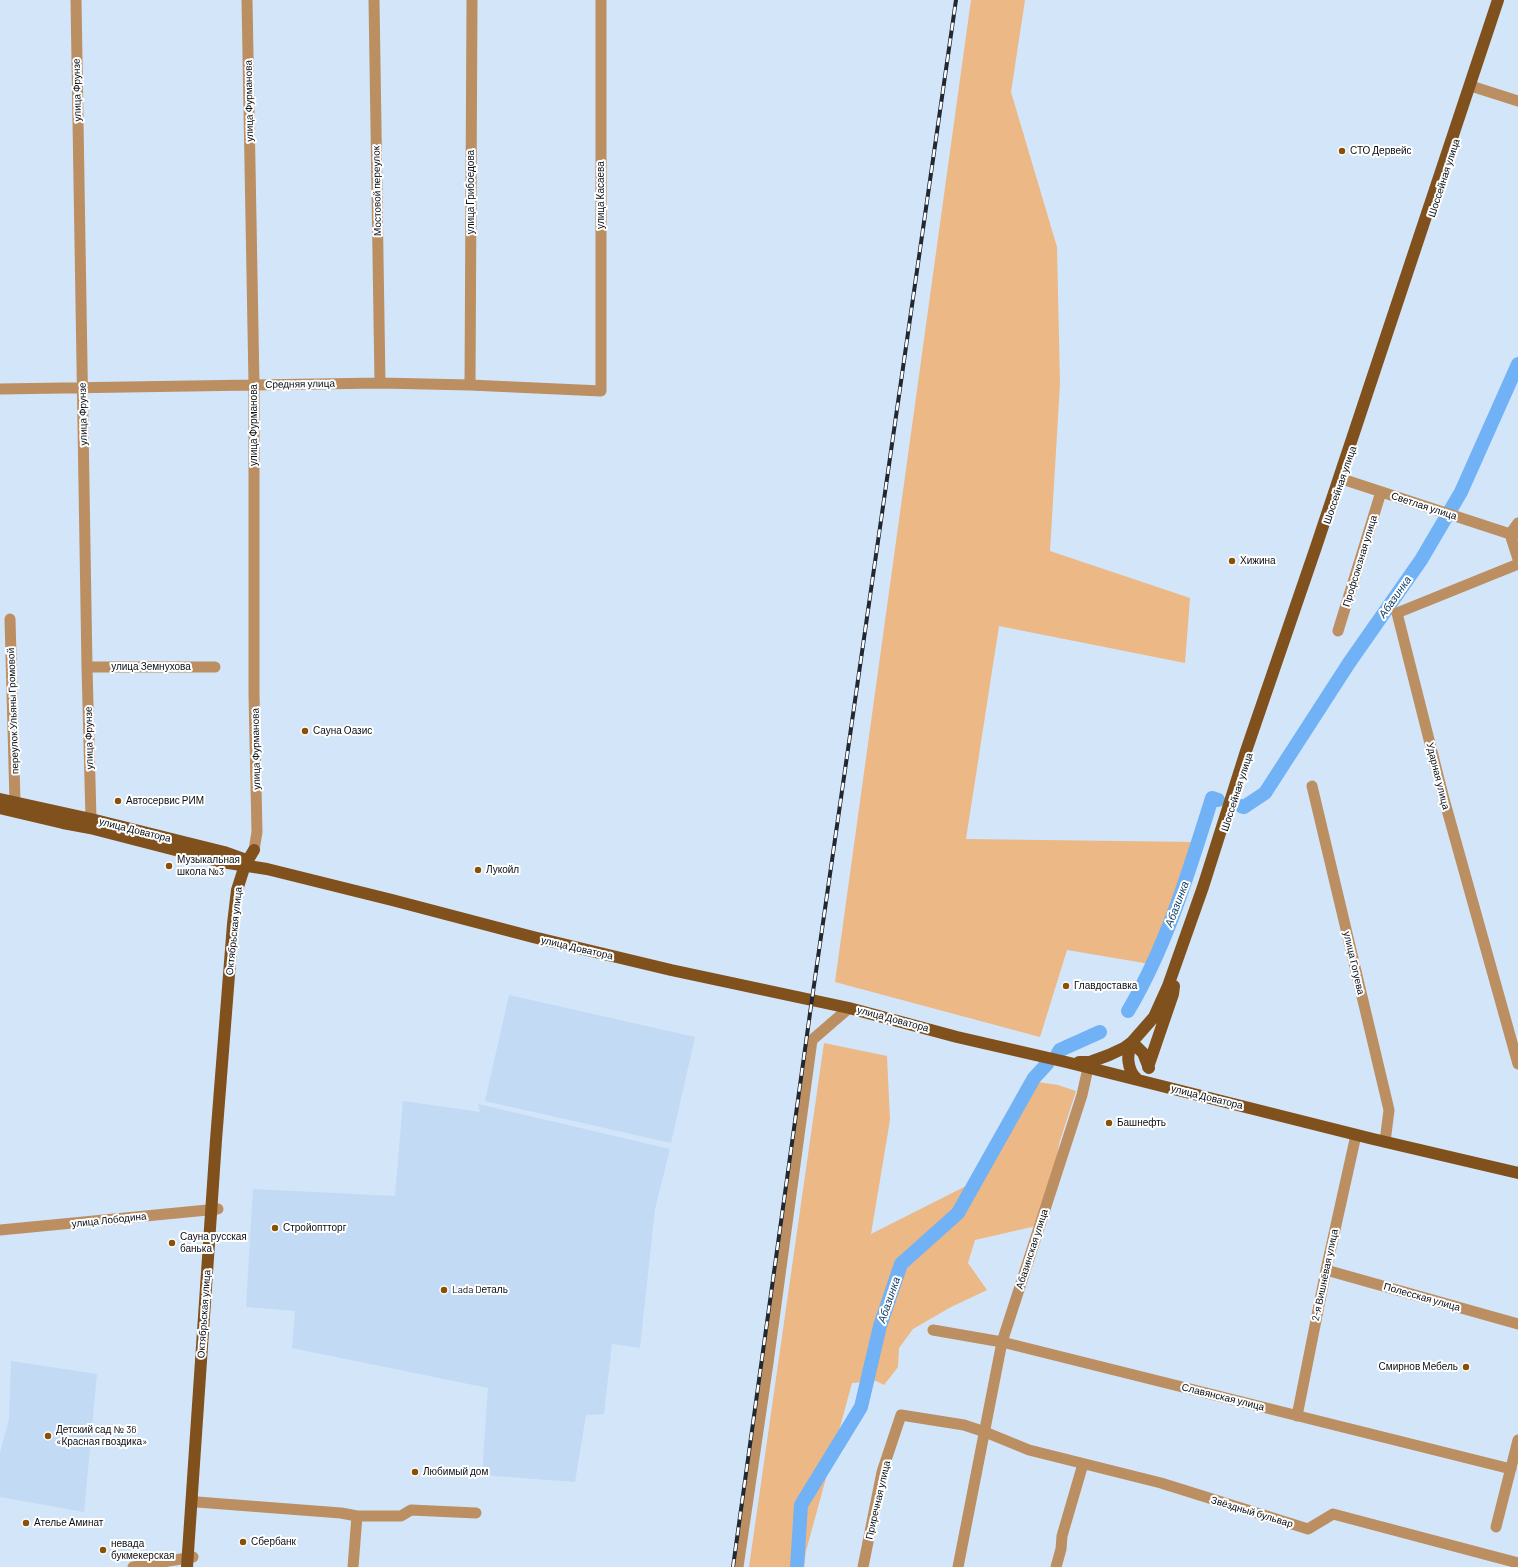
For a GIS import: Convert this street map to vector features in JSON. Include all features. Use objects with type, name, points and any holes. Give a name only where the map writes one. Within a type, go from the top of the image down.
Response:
[{"type":"main road","name":"Шоссейная улица","points":[[1132,1042],[1154,1016],[1175,969],[1203,887],[1246,751],[1340,479],[1498,0]]},
{"type":"main road","name":"Шоссейная улица","points":[[1340,479],[1381,368],[1502,0]]},
{"type":"main road","name":"улица Доватора","points":[[0,799],[91,823],[224,852],[248,864],[556,942],[671,970],[849,1008],[957,1037],[1138,1079],[1164,1087],[1356,1135],[1518,1173]]},
{"type":"main road","name":"улица Доватора","points":[[0,808],[63,823],[91,823]]},
{"type":"main road","name":"Октябрьская улица","points":[[190,1562],[215,1209],[241,908],[248,864],[254,850]]},
{"type":"main road","name":"Шоссейная улица","points":[[1148,1067],[1173,994],[1175,969]]},
{"type":"main road","points":[[1066,1062],[1096,1055],[1132,1042]]},
{"type":"main road","points":[[1132,1042],[1143,1053],[1152,1077],[1164,1087]]},
{"type":"main road","points":[[1132,1042],[1129,1050],[1130,1070],[1138,1079]]},
{"type":"main road","name":"Октябрьская улица","points":[[190,1562],[197,1502],[215,1209]]},
{"type":"street","name":"улица Фрунзе","points":[[76,0],[91,823]]},
{"type":"street","name":"улица Фурманова","points":[[247,0],[254,384],[257,832],[254,850]]},
{"type":"street","name":"Мостовой переулок","points":[[374,0],[380,383]]},
{"type":"street","name":"улица Грибоедова","points":[[470,385],[472,0]]},
{"type":"street","name":"улица Касаева","points":[[600,390],[601,0]]},
{"type":"street","points":[[1474,87],[1518,101]]},
{"type":"street","name":"Средняя улица","points":[[0,389],[83,389],[254,384],[380,383],[600,390]]},
{"type":"street","name":"Светлая улица","points":[[1340,479],[1514,534]]},
{"type":"street","name":"Профсоюзная улица","points":[[1338,631],[1382,492]]},
{"type":"street","points":[[1518,523],[1514,534],[1518,559]]},
{"type":"street","name":"Ударная улица","points":[[1518,564],[1397,614],[1444,799],[1518,1064]]},
{"type":"street","name":"переулок Ульяны Громовой","points":[[10,619],[15,802]]},
{"type":"street","name":"улица Земнухова","points":[[87,667],[215,667]]},
{"type":"street","name":"улица Гогуева","points":[[1312,786],[1388,1110],[1385,1142]]},
{"type":"street","points":[[738,1567],[812,1040],[849,1008]]},
{"type":"street","name":"Абазинская улица","points":[[958,1567],[1002,1342],[1082,1095],[1088,1068]]},
{"type":"street","name":"2-я Вишнёвая улица","points":[[1297,1416],[1326,1270],[1356,1135]]},
{"type":"street","name":"улица Лободина","points":[[0,1230],[215,1209]]},
{"type":"street","name":"Полесская улица","points":[[1326,1270],[1518,1324]]},
{"type":"street","name":"Славянская улица","points":[[933,1330],[1002,1342],[1511,1469]]},
{"type":"street","name":"Приречная улица","points":[[863,1567],[882,1472],[901,1415],[952,1423],[985,1432]]},
{"type":"street","name":"Звёздный бульвар","points":[[985,1432],[1029,1450],[1161,1483],[1308,1529],[1333,1514],[1518,1564]]},
{"type":"street","points":[[1496,1527],[1518,1440]]},
{"type":"street","points":[[1056,1567],[1061,1549],[1062,1536],[1083,1464]]},
{"type":"street","points":[[197,1502],[341,1513],[356,1516],[401,1516],[412,1510],[476,1513]]},
{"type":"street","points":[[353,1567],[356,1516]]},
{"type":"street","points":[[133,1567],[190,1562]]},
{"type":"shaded area","points":[[971,0],[1025,0],[1011,92],[1057,247],[1060,384],[1050,551],[1190,598],[1185,663],[999,626],[966,839],[1195,842],[1150,964],[1067,950],[1040,1037],[835,982]]},
{"type":"shaded area","points":[[509,995],[695,1037],[671,1143],[485,1101]]},
{"type":"shaded area","points":[[824,1043],[887,1056],[890,1120],[871,1234],[966,1186],[1005,1124],[1025,1080],[1058,1085],[1076,1091],[1059,1144],[1052,1189],[1036,1226],[975,1240],[968,1263],[987,1290],[951,1307],[913,1329],[899,1348],[898,1367],[884,1385],[876,1381],[852,1383],[806,1551],[804,1567],[749,1567]]},
{"type":"shaded area","name":"Стройоптторг","points":[[403,1101],[480,1112],[478,1104],[670,1149],[655,1209],[640,1348],[612,1344],[604,1414],[586,1415],[575,1482],[482,1475],[488,1388],[292,1348],[295,1311],[246,1307],[253,1189],[395,1196]]},
{"type":"shaded area","name":"Детский сад № 36 «Красная гвоздика»","points":[[11,1361],[97,1374],[84,1512],[0,1497],[0,1453],[9,1419]]},
{"type":"waterway","name":"Абазинка","points":[[1241,806],[1244,807],[1265,793],[1349,663],[1421,560],[1461,492],[1518,364]]},
{"type":"waterway","name":"Абазинка","points":[[1128,1011],[1142,986],[1166,934],[1186,880],[1212,798],[1218,800]]},
{"type":"waterway","name":"Абазинка","points":[[1058,1053],[1060,1050],[1100,1032]]},
{"type":"waterway","name":"Абазинка","points":[[797,1567],[801,1505],[861,1407],[880,1326],[901,1264],[958,1213],[1034,1078],[1047,1064]]},
{"type":"railway","points":[[733,1567],[812,999],[956,0]]},
{"type":"place","name":"СТО Дервейс","points":[[1342,151]]},
{"type":"place","name":"Хижина","points":[[1232,561]]},
{"type":"place","name":"Сауна Оазис","points":[[305,731]]},
{"type":"place","name":"Автосервис РИМ","points":[[118,801]]},
{"type":"place","name":"Музыкальная школа №3","points":[[169,866]]},
{"type":"place","name":"Лукойл","points":[[478,870]]},
{"type":"place","name":"Главдоставка","points":[[1066,986]]},
{"type":"place","name":"Башнефть","points":[[1109,1123]]},
{"type":"place","name":"Стройоптторг","points":[[275,1228]]},
{"type":"place","name":"Сауна русская банька","points":[[172,1243]]},
{"type":"place","name":"Lada Dеталь","points":[[444,1290]]},
{"type":"place","name":"Смирнов Мебель","points":[[1466,1367]]},
{"type":"place","name":"Детский сад № 36 «Красная гвоздика»","points":[[48,1436]]},
{"type":"place","name":"Любимый дом","points":[[415,1472]]},
{"type":"place","name":"Ателье Аминат","points":[[26,1523]]},
{"type":"place","name":"Сбербанк","points":[[243,1542]]},
{"type":"place","name":"невада букмекерская","points":[[103,1550]]}]
